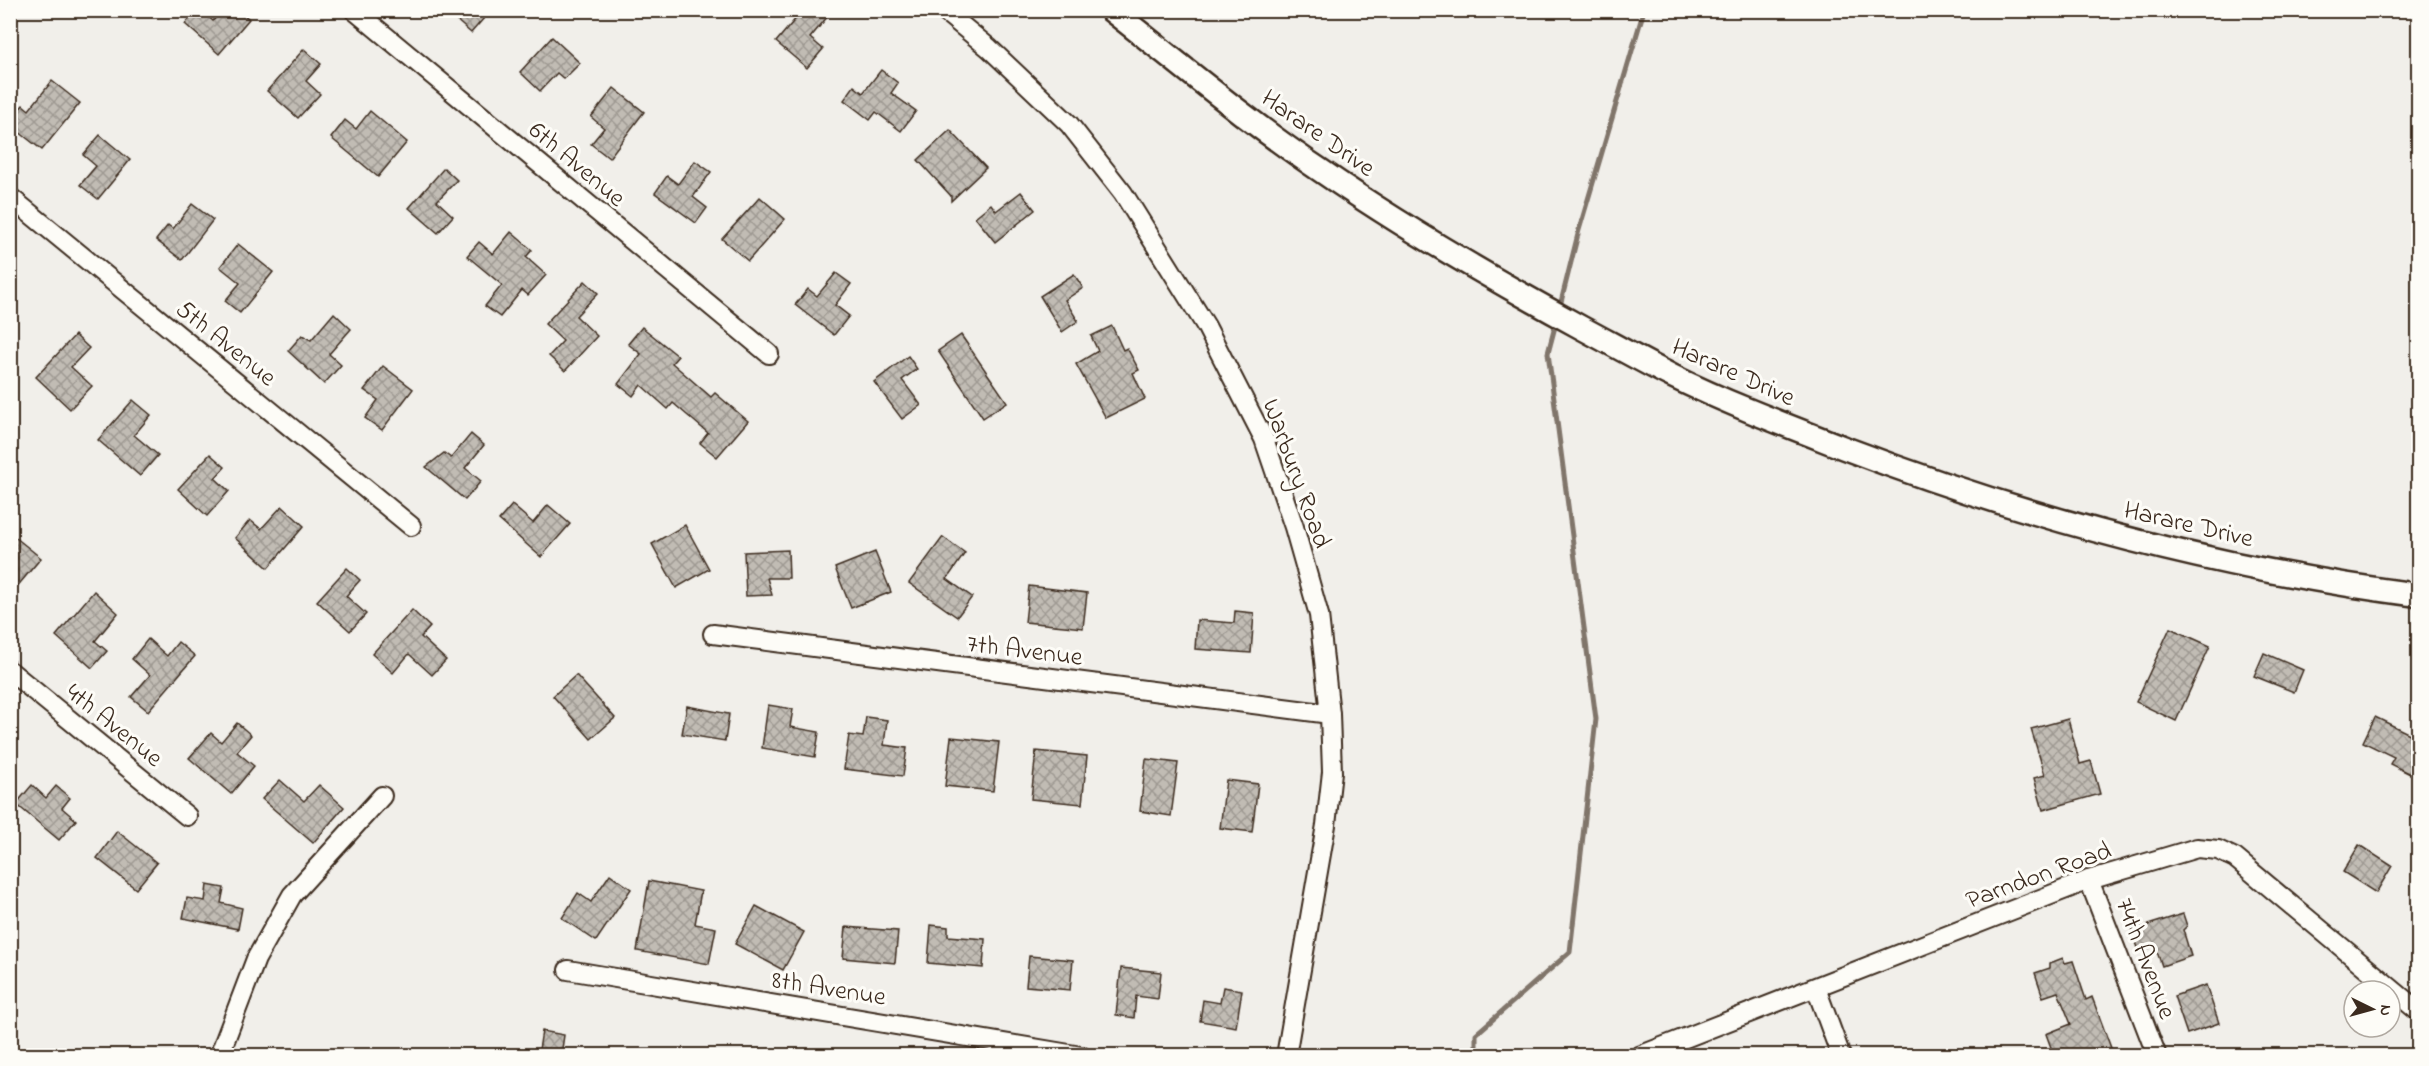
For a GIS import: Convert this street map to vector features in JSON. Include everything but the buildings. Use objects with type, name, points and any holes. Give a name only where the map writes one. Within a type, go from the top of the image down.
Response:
[{"type":"main road","name":"Harare Drive","points":[[1111,10],[1317,168],[1393,219],[1533,303],[1672,376],[1724,400],[1935,482],[2095,530],[2178,551],[2339,585],[2418,595]]},
{"type":"street","name":"6th Avenue","points":[[354,10],[769,354]]},
{"type":"street","name":"Warbury Road","points":[[943,10],[989,48],[1069,124],[1123,193],[1206,326],[1264,439],[1294,527],[1319,615],[1330,714],[1332,772],[1326,825],[1286,1056]]},
{"type":"street","name":"5th Avenue","points":[[10,197],[411,526]]},
{"type":"street","name":"7th Avenue","points":[[713,634],[1330,714]]},
{"type":"street","name":"4th Avenue","points":[[10,671],[187,816]]},
{"type":"street","points":[[219,1056],[256,959],[292,895],[382,796]]},
{"type":"street","name":"Parndon Road","points":[[1639,1056],[2089,879],[2197,848],[2218,850],[2235,858],[2418,1011]]},
{"type":"street","name":"74th Avenue","points":[[2089,879],[2157,1056]]},
{"type":"street","name":"8th Avenue","points":[[568,970],[1081,1056]]},
{"type":"street","points":[[1816,988],[1841,1056]]},
{"type":"waterway","points":[[1559,310],[1579,230],[1644,10]]},
{"type":"waterway","points":[[1476,1056],[1476,1034],[1570,952],[1596,719],[1548,353],[1557,319]]}]
